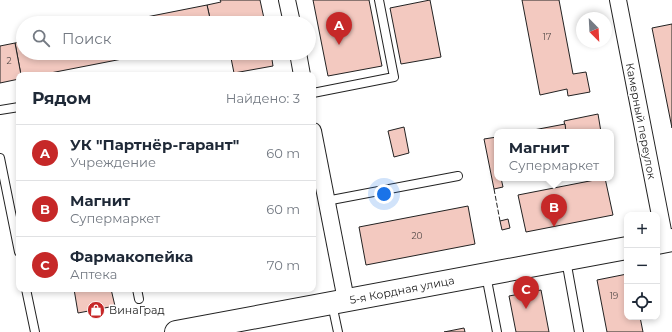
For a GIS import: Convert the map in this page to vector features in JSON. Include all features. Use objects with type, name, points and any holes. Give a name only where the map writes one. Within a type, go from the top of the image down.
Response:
[{"type":"main road","name":"5-я Кордная улица","points":[[176,332],[212,329],[339,302],[624,249]]},
{"type":"street","points":[[287,0],[290,16]]},
{"type":"street","name":"Камерный переулок","points":[[618,0],[665,241]]},
{"type":"street","points":[[299,60],[301,72]]},
{"type":"street","points":[[316,147],[326,201],[339,302]]},
{"type":"lane","points":[[316,92],[394,77],[379,0]]},
{"type":"lane","points":[[0,110],[16,107]]},
{"type":"lane","points":[[0,158],[16,237]]},
{"type":"lane","points":[[326,201],[458,176]]},
{"type":"lane","points":[[566,260],[579,332]]},
{"type":"lane","points":[[486,274],[497,332]]},
{"type":"lane","points":[[27,292],[35,332]]},
{"type":"lane","points":[[138,292],[139,299]]},
{"type":"lane","points":[[338,332],[339,302]]},
{"type":"building","points":[[220,0],[260,0],[263,16],[209,16],[207,5],[221,2]]},
{"type":"building","points":[[313,0],[369,0],[382,66],[328,76]]},
{"type":"building","points":[[430,0],[441,57],[401,64],[390,8]]},
{"type":"building","points":[[522,0],[559,0],[573,74],[586,72],[590,92],[568,96],[567,89],[540,95]]},
{"type":"building","points":[[207,5],[209,16],[151,16]]},
{"type":"building","points":[[672,24],[672,128],[652,28]]},
{"type":"building","points":[[15,43],[16,60],[18,60],[20,72],[16,72],[16,80],[0,83],[0,46]]},
{"type":"building","points":[[18,60],[117,60],[55,72],[20,72]]},
{"type":"building","points":[[231,60],[272,60],[273,66],[234,72]]},
{"type":"building","points":[[598,114],[600,129],[565,129],[564,121]]},
{"type":"building","points":[[565,124],[566,129],[539,129]]},
{"type":"building","points":[[404,127],[409,153],[394,157],[388,131]]},
{"type":"building","points":[[494,137],[494,181],[502,181],[503,187],[494,189],[484,139]]},
{"type":"building","points":[[590,181],[606,181],[613,215],[526,232],[518,195]]},
{"type":"building","points":[[468,206],[475,244],[366,265],[359,227]]},
{"type":"building","points":[[508,219],[510,228],[502,230],[500,221]]},
{"type":"building","points":[[624,275],[624,320],[641,320],[643,332],[607,332],[597,280]]},
{"type":"building","points":[[541,290],[549,332],[516,332],[509,296]]},
{"type":"building","points":[[74,292],[112,292],[115,306],[78,313]]},
{"type":"building","points":[[464,328],[465,332],[444,332]]},
{"type":"fence","points":[[494,189],[500,221]]},
{"type":"place","name":"УК \"Партнёр-гарант\"","points":[[339,45]]},
{"type":"place","name":"Магнит","points":[[554,227]]},
{"type":"place","name":"Фармакопейка","points":[[526,309]]},
{"type":"place","name":"ВинаГрад","points":[[96,310]]}]
